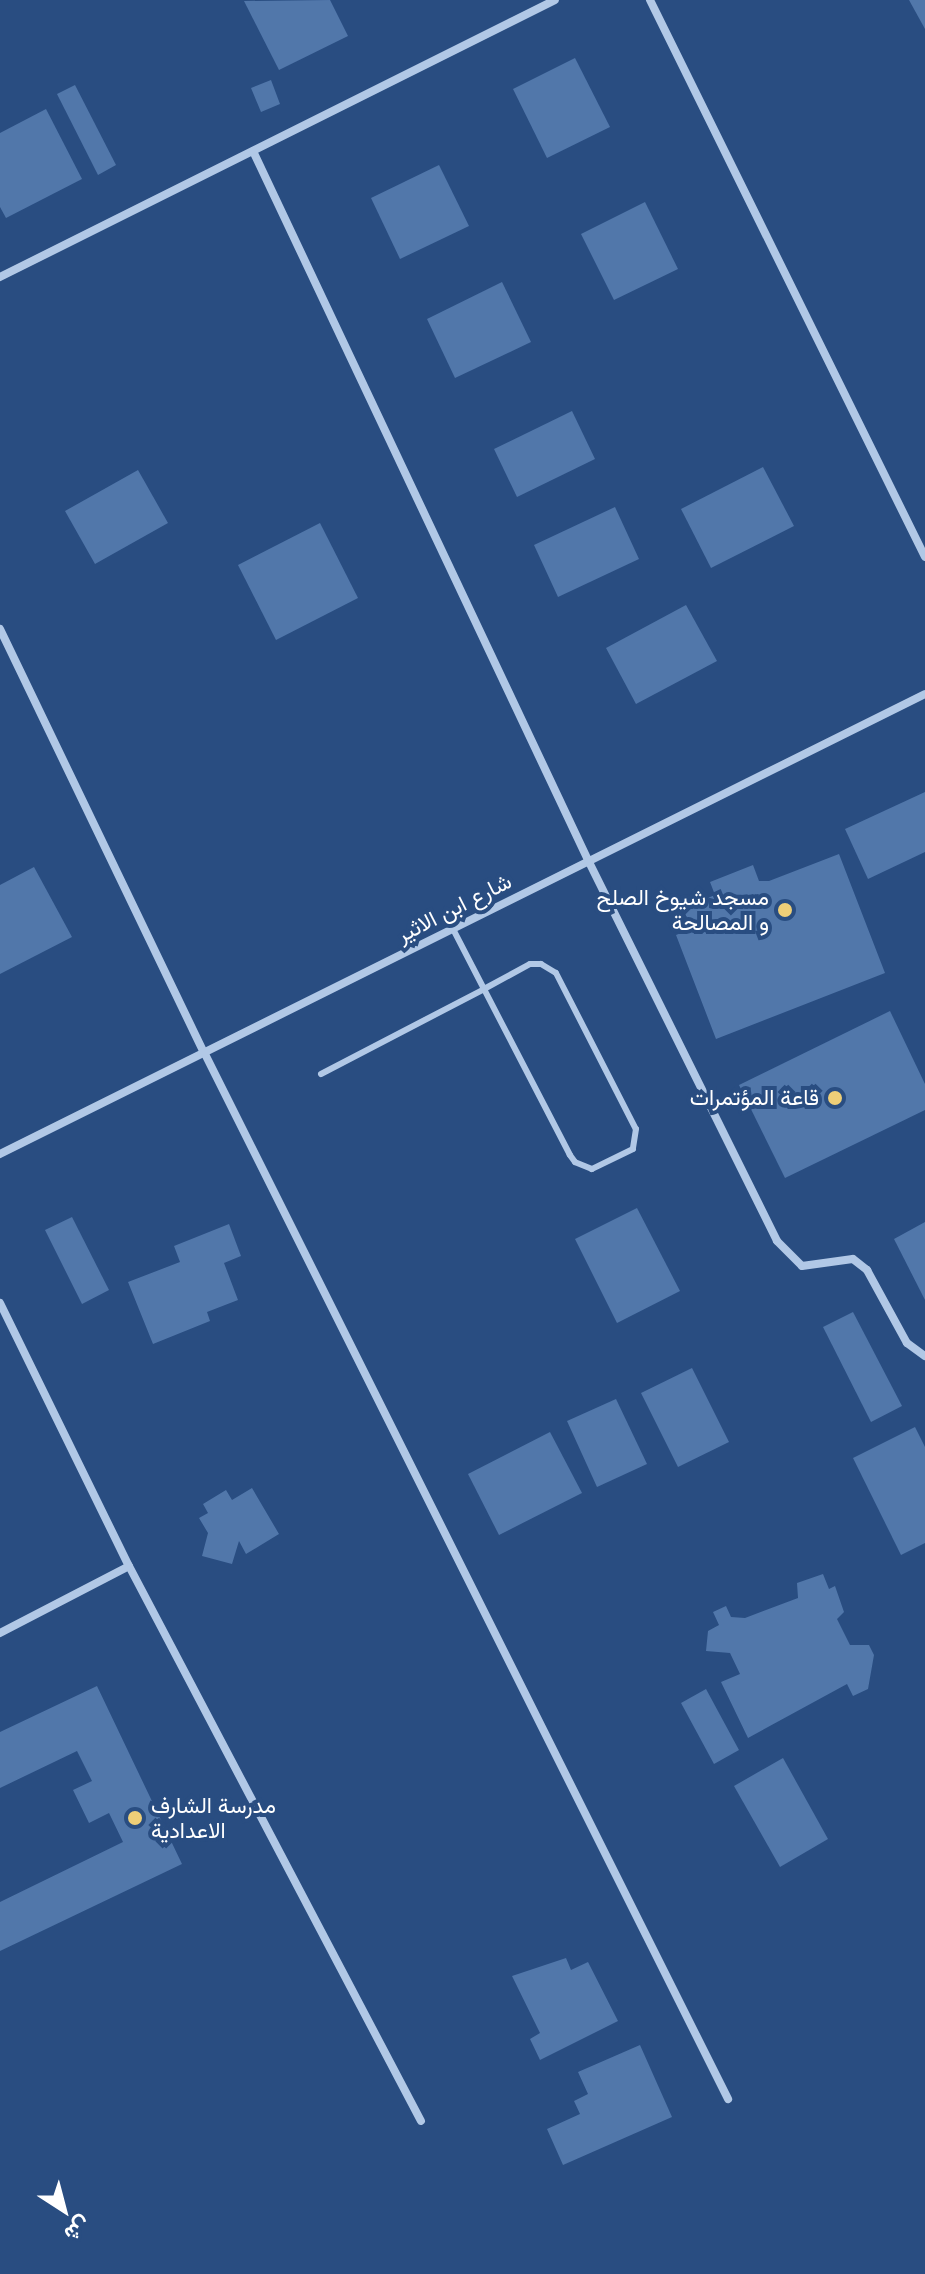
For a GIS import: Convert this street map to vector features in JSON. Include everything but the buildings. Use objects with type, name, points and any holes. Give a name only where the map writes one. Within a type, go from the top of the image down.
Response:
[{"type":"street","points":[[0,277],[555,0]]},
{"type":"street","points":[[650,0],[925,557]]},
{"type":"street","points":[[253,151],[588,860],[786,1257],[802,1266],[853,1259],[867,1270],[907,1343],[925,1356]]},
{"type":"street","points":[[0,629],[204,1052],[728,2099]]},
{"type":"street","name":"شارع ابن الاثير","points":[[0,1154],[925,694]]},
{"type":"street","points":[[0,1303],[129,1566],[421,2121]]},
{"type":"street","points":[[0,1633],[129,1566]]},
{"type":"lane","points":[[321,1074],[484,989],[530,964],[556,973],[636,1129],[633,1149],[592,1169],[575,1162],[484,989],[453,929]]},
{"type":"place","name":"مسجد شيوخ الصلح و المصالحة","points":[[785,910]]},
{"type":"place","name":"قاعة المؤتمرات","points":[[835,1098]]},
{"type":"place","name":"مدرسة الشارف الاعدادية","points":[[135,1818]]}]
